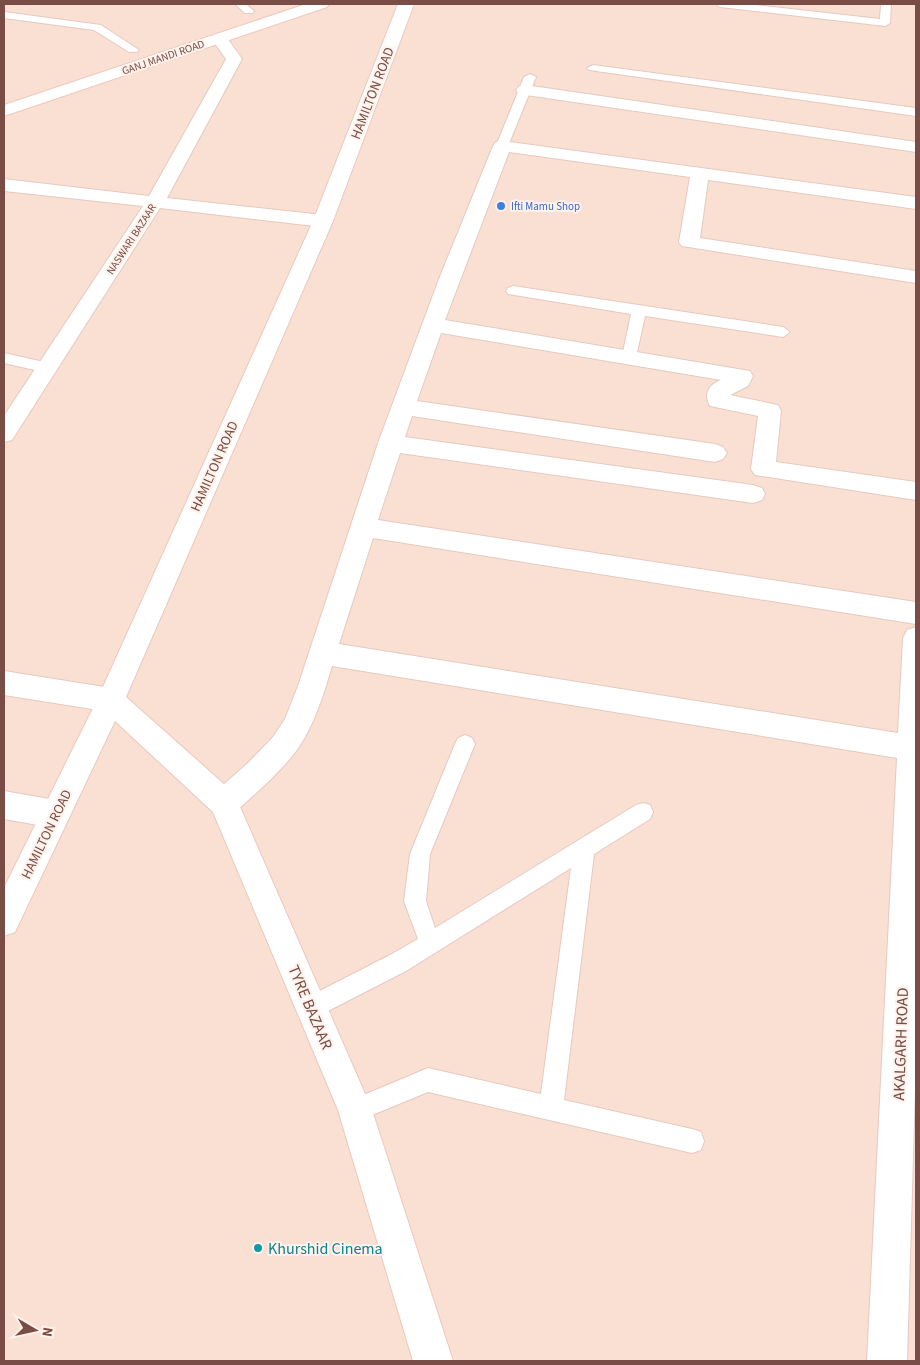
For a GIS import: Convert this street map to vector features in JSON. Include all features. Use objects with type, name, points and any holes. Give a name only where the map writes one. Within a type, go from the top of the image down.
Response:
[{"type":"street","name":"GANJ MANDI ROAD","points":[[4,111],[322,4]]},
{"type":"street","name":"HAMILTON ROAD","points":[[4,921],[111,700],[323,221],[406,4]]},
{"type":"street","name":"NASWARI BAZAAR","points":[[4,434],[155,202],[234,59],[219,38]]},
{"type":"street","name":"GANJ MANDI ROAD","points":[[115,56],[151,44]]},
{"type":"street","points":[[527,83],[916,147]]},
{"type":"street","points":[[224,803],[265,765],[290,736],[312,686],[403,406],[434,325],[466,231],[502,146],[916,203]]},
{"type":"street","points":[[700,174],[690,242],[916,277]]},
{"type":"street","points":[[4,185],[323,221]]},
{"type":"street","points":[[434,325],[742,376],[740,381],[720,389],[718,400],[770,411],[763,469],[916,491]]},
{"type":"street","points":[[403,406],[715,453]]},
{"type":"street","points":[[390,443],[754,494]]},
{"type":"street","points":[[363,527],[916,613]]},
{"type":"street","name":"AKALGARH ROAD","points":[[887,1361],[916,638]]},
{"type":"street","points":[[323,653],[912,748]]},
{"type":"street","points":[[4,683],[111,700]]},
{"type":"street","name":"TYRE BAZAAR","points":[[111,700],[224,803],[355,1110],[433,1361]]},
{"type":"street","points":[[4,805],[55,814]]},
{"type":"lane","points":[[720,4],[885,23],[886,4]]},
{"type":"lane","points":[[4,15],[97,27],[133,50]]},
{"type":"lane","points":[[593,68],[916,112]]},
{"type":"lane","points":[[502,146],[527,83]]},
{"type":"lane","points":[[513,291],[783,332]]},
{"type":"lane","points":[[628,357],[639,310]]},
{"type":"lane","points":[[4,358],[48,368]]},
{"type":"lane","points":[[430,943],[414,901],[420,854],[466,744]]},
{"type":"lane","points":[[312,1008],[398,963],[642,812]]},
{"type":"lane","points":[[551,1109],[584,848]]},
{"type":"lane","points":[[355,1110],[428,1080],[692,1141]]},
{"type":"shaded area","points":[[4,4],[916,4],[916,1361],[4,1361]]},
{"type":"place","name":"Ifti Mamu Shop","points":[[501,206]]},
{"type":"place","name":"Khurshid Cinema","points":[[258,1248]]}]
